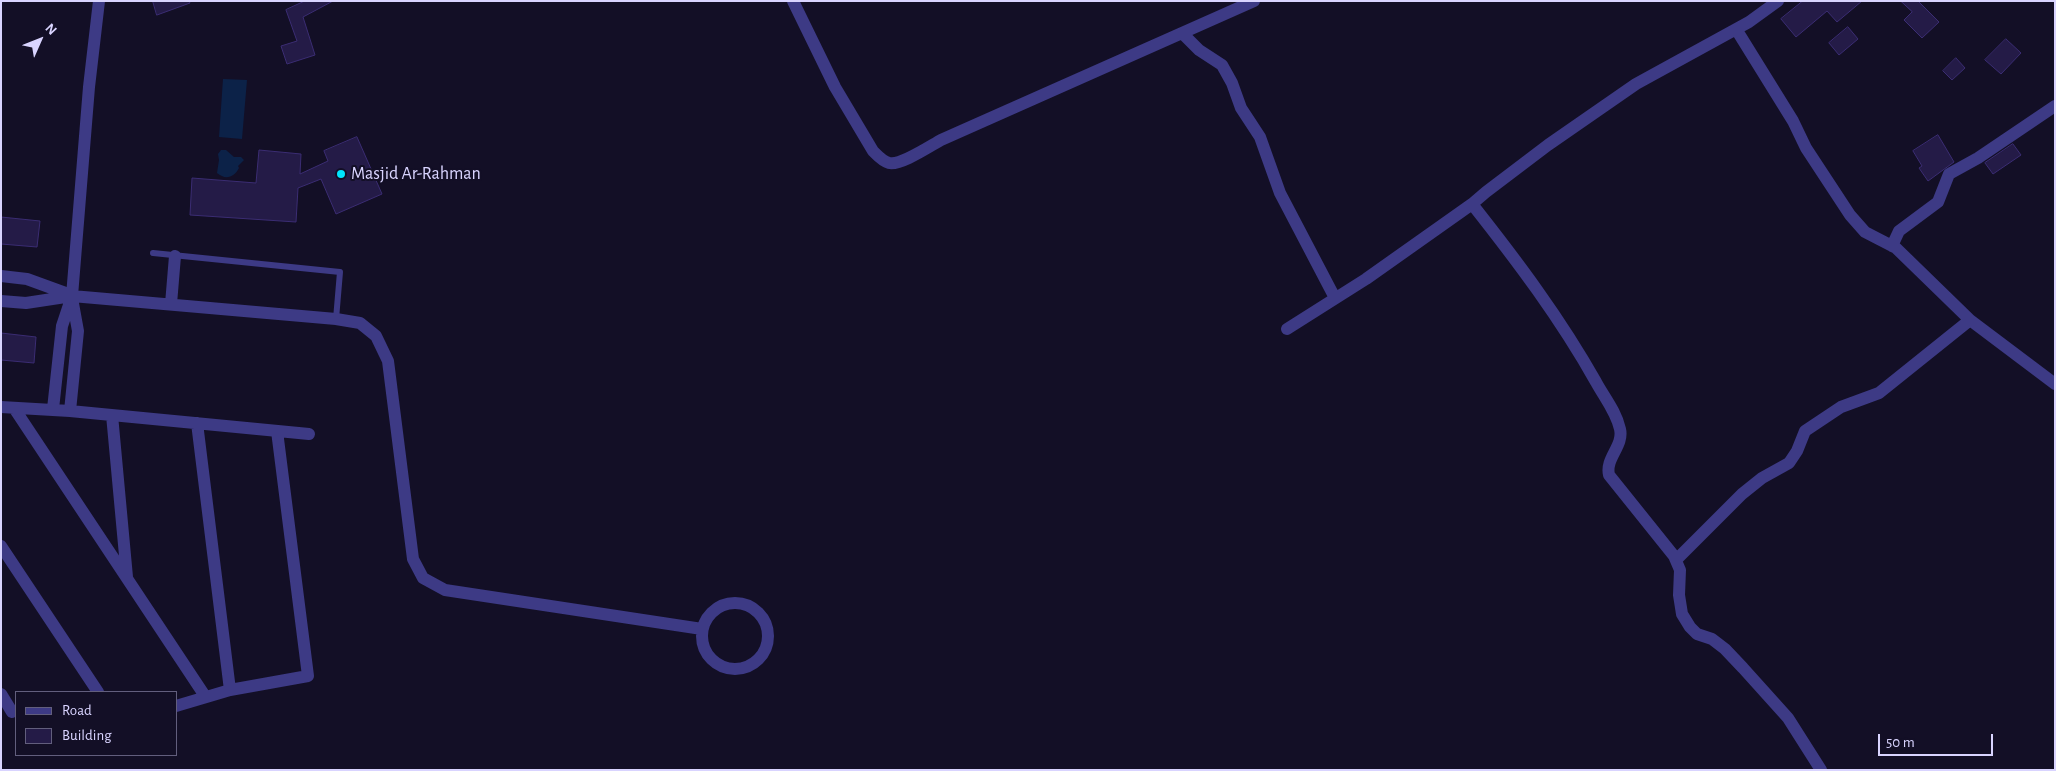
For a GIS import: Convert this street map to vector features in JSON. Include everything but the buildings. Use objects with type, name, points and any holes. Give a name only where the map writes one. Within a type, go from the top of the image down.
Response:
[{"type":"street","points":[[53,409],[62,326],[72,296],[89,87],[99,1]]},
{"type":"street","points":[[793,1],[835,87],[873,150],[881,160],[891,164],[902,161],[941,140],[1254,1]]},
{"type":"street","points":[[1287,329],[1472,204],[1548,145],[1636,84],[1736,29],[1778,1]]},
{"type":"street","points":[[1736,29],[1793,121],[1806,148],[1850,215],[1865,232],[1892,246],[1970,320],[2055,384]]},
{"type":"street","points":[[1182,33],[1199,50],[1222,65],[1232,83],[1241,108],[1260,137],[1280,193],[1335,298]]},
{"type":"street","points":[[1892,246],[1899,231],[1938,202],[1949,174],[1978,158],[2055,106]]},
{"type":"street","points":[[1472,204],[1540,292],[1613,409],[1621,435],[1610,460],[1609,475],[1638,513],[1663,541],[1676,560],[1680,570],[1682,614],[1690,627],[1697,634],[1712,639],[1743,668],[1788,718],[1822,770]]},
{"type":"street","points":[[171,304],[174,256]]},
{"type":"street","points":[[1,276],[27,279],[72,296]]},
{"type":"street","points":[[70,411],[78,331],[72,296]]},
{"type":"street","points":[[1,301],[26,303],[72,296],[336,319],[360,323],[376,336],[388,361],[413,559],[423,578],[445,590],[702,629]]},
{"type":"street","points":[[1676,560],[1742,494],[1762,478],[1789,462],[1797,451],[1805,430],[1841,407],[1879,393],[1970,320]]},
{"type":"street","points":[[8,407],[53,409],[309,434]]},
{"type":"street","points":[[8,407],[205,696]]},
{"type":"street","points":[[112,415],[127,579]]},
{"type":"street","points":[[197,423],[230,690]]},
{"type":"street","points":[[178,705],[230,690],[308,676],[277,431]]},
{"type":"street","points":[[1,546],[97,691]]},
{"type":"street","points":[[739,603],[755,609],[765,622],[768,638],[762,654],[750,665],[734,669],[717,663],[704,648],[702,629],[709,614],[723,604],[739,603]]},
{"type":"street","points":[[1,694],[10,713]]},
{"type":"lane","points":[[153,253],[340,272],[336,319]]},
{"type":"water","points":[[223,79],[247,80],[242,139],[219,137]]},
{"type":"water","points":[[221,150],[226,150],[234,157],[241,157],[244,160],[232,176],[223,177],[217,173],[218,154]]},
{"type":"place","name":"Masjid Ar-Rahman","points":[[341,174]]}]
